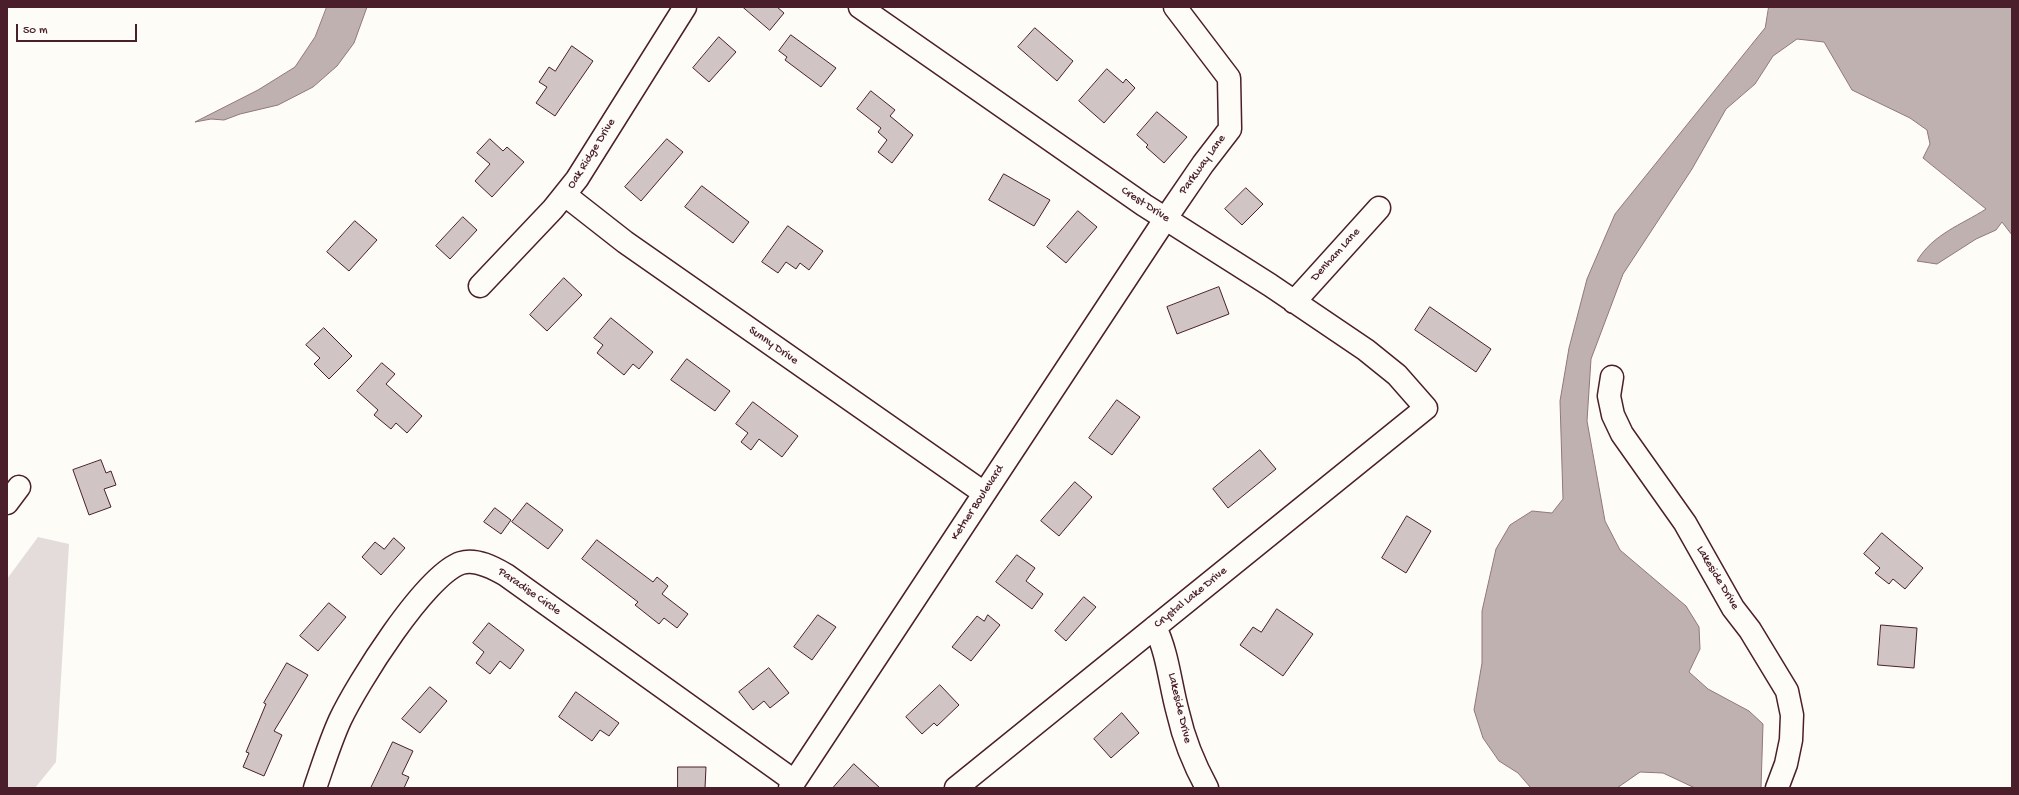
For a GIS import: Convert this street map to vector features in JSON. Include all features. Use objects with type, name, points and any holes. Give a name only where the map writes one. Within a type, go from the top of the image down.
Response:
[{"type":"street","name":"Oak Ridge Drive","points":[[480,286],[565,195],[685,7]]},
{"type":"street","name":"Crest Drive","points":[[860,7],[1066,151],[1366,350],[1397,375],[1426,408]]},
{"type":"street","name":"Parkway Lane","points":[[1166,218],[1203,164],[1230,129],[1229,78],[1175,7]]},
{"type":"street","name":"Sunny Drive","points":[[565,195],[625,242],[984,493]]},
{"type":"street","name":"Denham Lane","points":[[1294,302],[1379,208]]},
{"type":"street","name":"Ketner Boulevard","points":[[792,784],[1166,218]]},
{"type":"street","name":"Lakeside Drive","points":[[1612,377],[1609,396],[1613,415],[1622,434],[1685,524],[1733,608],[1750,630],[1786,691],[1792,715],[1791,740],[1786,764],[1777,788]]},
{"type":"street","name":"Crystal Lake Drive","points":[[956,788],[1426,408]]},
{"type":"street","name":"Paradise Circle","points":[[315,788],[340,721],[367,672],[406,616],[432,583],[446,570],[462,562],[477,562],[492,567],[506,575],[792,784]]},
{"type":"street","name":"Lakeside Drive","points":[[1155,627],[1169,668],[1187,746],[1207,788]]},
{"type":"shaded area","points":[[327,7],[367,7],[354,43],[337,66],[313,87],[278,105],[240,114],[224,120],[211,119],[195,122],[258,90],[295,67],[315,37]]},
{"type":"shaded area","points":[[1769,7],[2012,7],[2012,235],[2002,222],[1996,230],[1976,239],[1937,264],[1917,261],[1939,237],[1986,209],[1923,158],[1930,144],[1927,130],[1910,118],[1852,90],[1824,42],[1797,39],[1773,56],[1755,84],[1726,109],[1692,169],[1623,274],[1591,359],[1587,421],[1605,521],[1620,550],[1686,606],[1699,627],[1700,649],[1689,672],[1708,689],[1749,711],[1763,724],[1761,788],[1695,788],[1663,773],[1640,772],[1617,788],[1531,788],[1518,773],[1499,761],[1483,738],[1474,710],[1482,663],[1482,611],[1496,549],[1510,525],[1532,511],[1552,513],[1563,499],[1560,401],[1569,348],[1587,279],[1615,214],[1765,28]]},
{"type":"shaded area","points":[[38,537],[69,544],[56,762],[35,788],[7,788],[7,579]]},
{"type":"building","points":[[743,7],[777,7],[784,13],[770,30]]},
{"type":"building","points":[[1035,28],[1073,61],[1057,81],[1018,47]]},
{"type":"building","points":[[791,35],[836,68],[821,87],[785,60],[787,57],[779,51]]},
{"type":"building","points":[[719,37],[736,52],[709,82],[693,68]]},
{"type":"building","points":[[572,46],[593,61],[555,116],[536,103],[547,87],[539,82],[549,67],[555,71]]},
{"type":"building","points":[[1107,69],[1123,83],[1126,79],[1135,88],[1104,123],[1079,101]]},
{"type":"building","points":[[871,91],[895,110],[890,116],[913,135],[892,163],[878,152],[887,140],[878,132],[881,128],[857,109]]},
{"type":"building","points":[[1157,112],[1187,137],[1164,163],[1146,147],[1148,145],[1137,135]]},
{"type":"building","points":[[490,139],[503,151],[507,147],[524,162],[492,197],[475,181],[490,164],[477,153]]},
{"type":"building","points":[[667,139],[683,152],[641,201],[625,187]]},
{"type":"building","points":[[1004,174],[1050,200],[1034,226],[989,200]]},
{"type":"building","points":[[702,186],[749,222],[733,243],[685,207]]},
{"type":"building","points":[[1246,188],[1263,204],[1242,225],[1225,209]]},
{"type":"building","points":[[1078,211],[1097,227],[1066,263],[1047,247]]},
{"type":"building","points":[[463,217],[477,230],[450,259],[436,246]]},
{"type":"building","points":[[355,221],[377,240],[349,271],[327,252]]},
{"type":"building","points":[[788,226],[823,251],[809,270],[800,263],[796,269],[786,262],[778,273],[762,262]]},
{"type":"building","points":[[564,278],[582,295],[547,331],[530,315]]},
{"type":"building","points":[[1219,287],[1229,314],[1177,334],[1167,307]]},
{"type":"building","points":[[1430,307],[1491,349],[1476,372],[1415,330]]},
{"type":"building","points":[[611,318],[653,352],[639,369],[633,364],[624,375],[597,353],[603,345],[594,338]]},
{"type":"building","points":[[324,328],[352,356],[329,379],[314,364],[320,358],[306,345]]},
{"type":"building","points":[[687,359],[730,391],[715,411],[671,380]]},
{"type":"building","points":[[382,363],[395,374],[386,384],[422,416],[407,433],[396,423],[391,429],[374,415],[378,410],[357,391]]},
{"type":"building","points":[[1117,400],[1140,417],[1112,455],[1089,438]]},
{"type":"building","points":[[753,402],[798,436],[782,457],[759,439],[751,450],[741,442],[748,433],[736,424]]},
{"type":"building","points":[[1260,450],[1276,469],[1228,508],[1213,489]]},
{"type":"building","points":[[101,460],[106,473],[111,471],[116,485],[104,489],[111,507],[89,515],[73,470]]},
{"type":"building","points":[[1075,482],[1092,497],[1059,536],[1041,521]]},
{"type":"building","points":[[527,503],[563,530],[548,549],[512,522]]},
{"type":"building","points":[[495,508],[511,520],[501,534],[484,522]]},
{"type":"building","points":[[1407,516],[1431,531],[1406,573],[1382,558]]},
{"type":"building","points":[[1882,533],[1923,568],[1905,589],[1893,579],[1889,584],[1875,573],[1880,568],[1864,554]]},
{"type":"building","points":[[394,538],[405,548],[381,575],[362,557],[375,542],[384,549]]},
{"type":"building","points":[[597,540],[653,582],[657,577],[668,586],[662,594],[688,614],[677,628],[664,618],[659,624],[635,605],[638,602],[582,559]]},
{"type":"building","points":[[1017,555],[1035,568],[1026,581],[1043,594],[1032,609],[996,582]]},
{"type":"building","points":[[1084,597],[1096,607],[1066,641],[1055,631]]},
{"type":"building","points":[[329,603],[346,617],[318,651],[300,636]]},
{"type":"building","points":[[1277,609],[1313,634],[1283,676],[1240,645],[1253,627],[1261,632]]},
{"type":"building","points":[[818,615],[836,627],[812,660],[794,647]]},
{"type":"building","points":[[988,615],[1000,625],[971,661],[952,647],[977,616],[984,621]]},
{"type":"building","points":[[489,623],[524,650],[510,669],[500,661],[490,674],[476,663],[484,652],[473,643]]},
{"type":"building","points":[[1881,625],[1917,628],[1914,668],[1878,665]]},
{"type":"building","points":[[287,663],[308,675],[274,731],[282,735],[264,776],[243,767],[249,753],[246,752],[266,704],[264,703]]},
{"type":"building","points":[[769,668],[789,693],[770,708],[764,701],[753,710],[739,692]]},
{"type":"building","points":[[940,685],[959,705],[937,726],[934,723],[922,734],[906,717]]},
{"type":"building","points":[[430,687],[447,701],[420,733],[402,719]]},
{"type":"building","points":[[576,692],[619,723],[609,736],[600,730],[592,741],[559,717]]},
{"type":"building","points":[[1122,713],[1139,733],[1111,758],[1094,739]]},
{"type":"building","points":[[393,742],[413,751],[402,774],[409,777],[404,788],[371,788]]},
{"type":"building","points":[[854,764],[880,788],[833,788]]},
{"type":"building","points":[[678,767],[706,767],[705,788],[678,788]]}]
